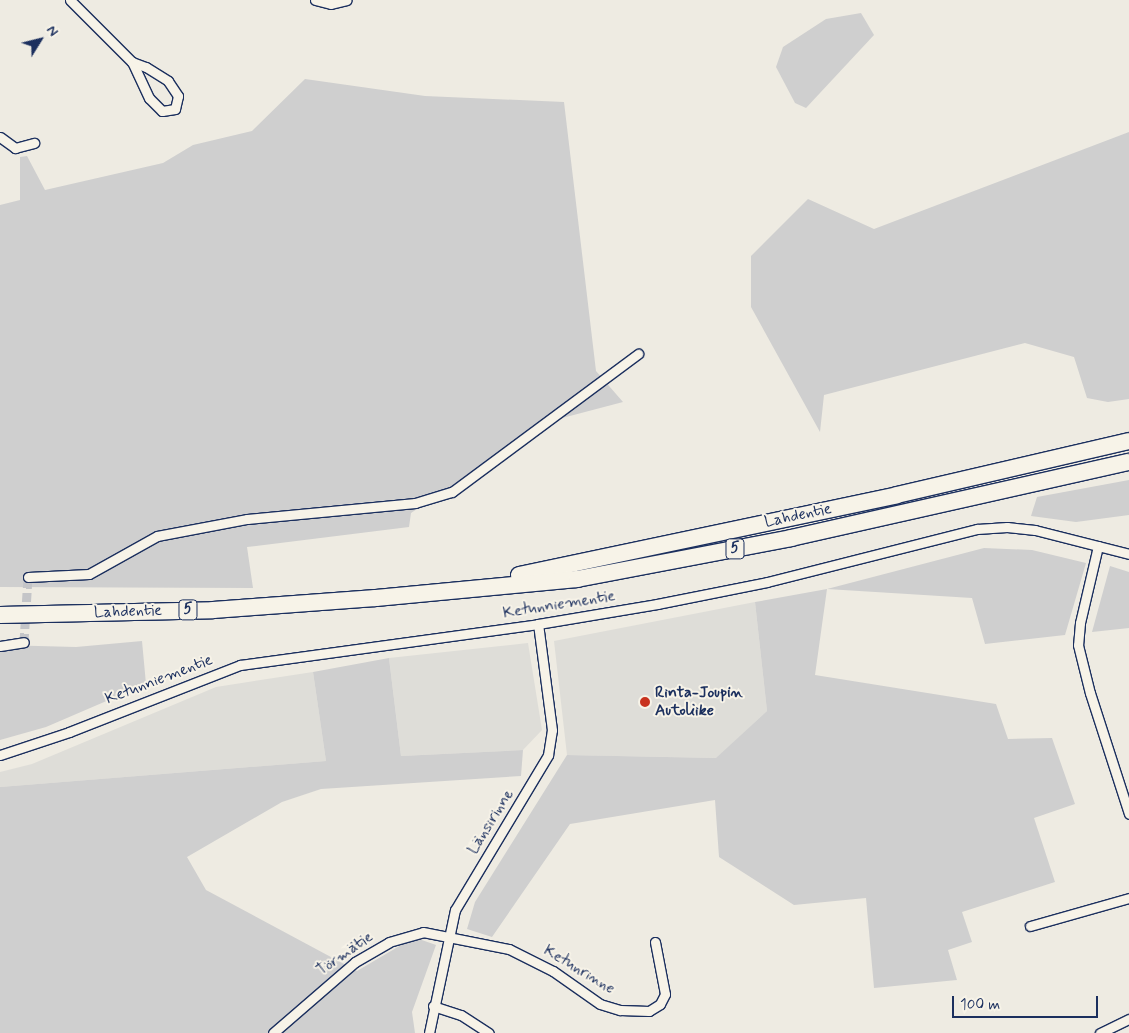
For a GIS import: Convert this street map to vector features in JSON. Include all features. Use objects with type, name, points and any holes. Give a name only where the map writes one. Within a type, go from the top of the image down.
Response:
[{"type":"highway","name":"Lahdentie","points":[[376,598],[581,563],[1129,441]]},
{"type":"highway","name":"Lahdentie","points":[[0,615],[213,610],[376,598],[577,579],[791,538],[1129,462]]},
{"type":"street","points":[[70,0],[132,62],[149,98],[162,111],[175,109],[178,96],[168,81],[146,66],[132,62]]},
{"type":"street","points":[[315,0],[330,4],[347,0]]},
{"type":"street","points":[[0,137],[15,148],[34,143]]},
{"type":"street","points":[[28,577],[89,574],[157,536],[247,519],[415,503],[452,492],[638,354]]},
{"type":"street","name":"Ketunniementie","points":[[0,755],[69,732],[240,665],[538,624],[767,582],[977,529],[1007,527],[1035,530],[1129,554]]},
{"type":"street","points":[[1098,546],[1080,623],[1078,645],[1090,693],[1129,814]]},
{"type":"street","name":"Länsirinne","points":[[429,1033],[433,1006],[449,936],[461,897],[548,755],[552,730],[538,624]]},
{"type":"street","points":[[0,646],[24,642]]},
{"type":"street","points":[[1030,926],[1129,898]]},
{"type":"street","name":"Törmätie","points":[[273,1033],[355,962],[389,942],[424,932],[449,936]]},
{"type":"street","name":"Ketunrinne","points":[[449,936],[509,949],[528,957],[600,1004],[620,1010],[649,1012],[660,1004],[665,994],[656,942]]},
{"type":"street","points":[[433,1006],[460,1015],[489,1033]]},
{"type":"street","points":[[1100,1033],[1129,1019]]},
{"type":"shaded area","points":[[861,13],[874,35],[806,108],[795,103],[776,67],[783,47],[826,19]]},
{"type":"shaded area","points":[[305,79],[425,96],[564,102],[596,371],[623,402],[547,422],[411,513],[409,527],[247,547],[253,588],[0,587],[0,205],[20,200],[20,157],[27,156],[45,190],[163,163],[193,145],[252,131]]},
{"type":"shaded area","points":[[1129,132],[1129,399],[1108,402],[1087,398],[1074,357],[1025,343],[824,395],[820,432],[751,307],[751,256],[808,199],[874,229]]},
{"type":"shaded area","points":[[1129,480],[1129,515],[1076,522],[1031,516],[1037,497]]},
{"type":"shaded area","points":[[984,548],[1032,550],[1086,563],[1065,635],[985,644],[972,598],[827,589]]},
{"type":"shaded area","points":[[1110,566],[1129,572],[1129,628],[1092,632]]},
{"type":"shaded area","points":[[827,589],[815,675],[996,704],[1008,739],[1052,738],[1075,804],[1034,818],[1055,882],[962,912],[972,942],[948,950],[957,980],[874,988],[866,898],[794,905],[719,857],[715,800],[570,824],[492,937],[467,929],[475,902],[567,755],[716,758],[767,711],[755,602]]},
{"type":"shaded area","points":[[755,602],[767,711],[717,758],[567,755],[554,641]]},
{"type":"shaded area","points":[[142,641],[146,684],[46,727],[0,740],[0,645],[76,647]]},
{"type":"shaded area","points":[[528,643],[542,730],[523,750],[401,756],[389,658]]},
{"type":"shaded area","points":[[389,658],[401,756],[523,750],[521,776],[321,789],[282,802],[187,857],[206,890],[357,971],[408,941],[419,939],[436,945],[412,1012],[415,1033],[0,1033],[0,787],[326,761],[313,672]]},
{"type":"shaded area","points":[[313,672],[326,761],[0,787],[0,772],[32,764],[216,687]]},
{"type":"tunnel","points":[[24,642],[28,577]]},
{"type":"place","name":"Rinta-Joupin Autoliike","points":[[645,702]]}]
